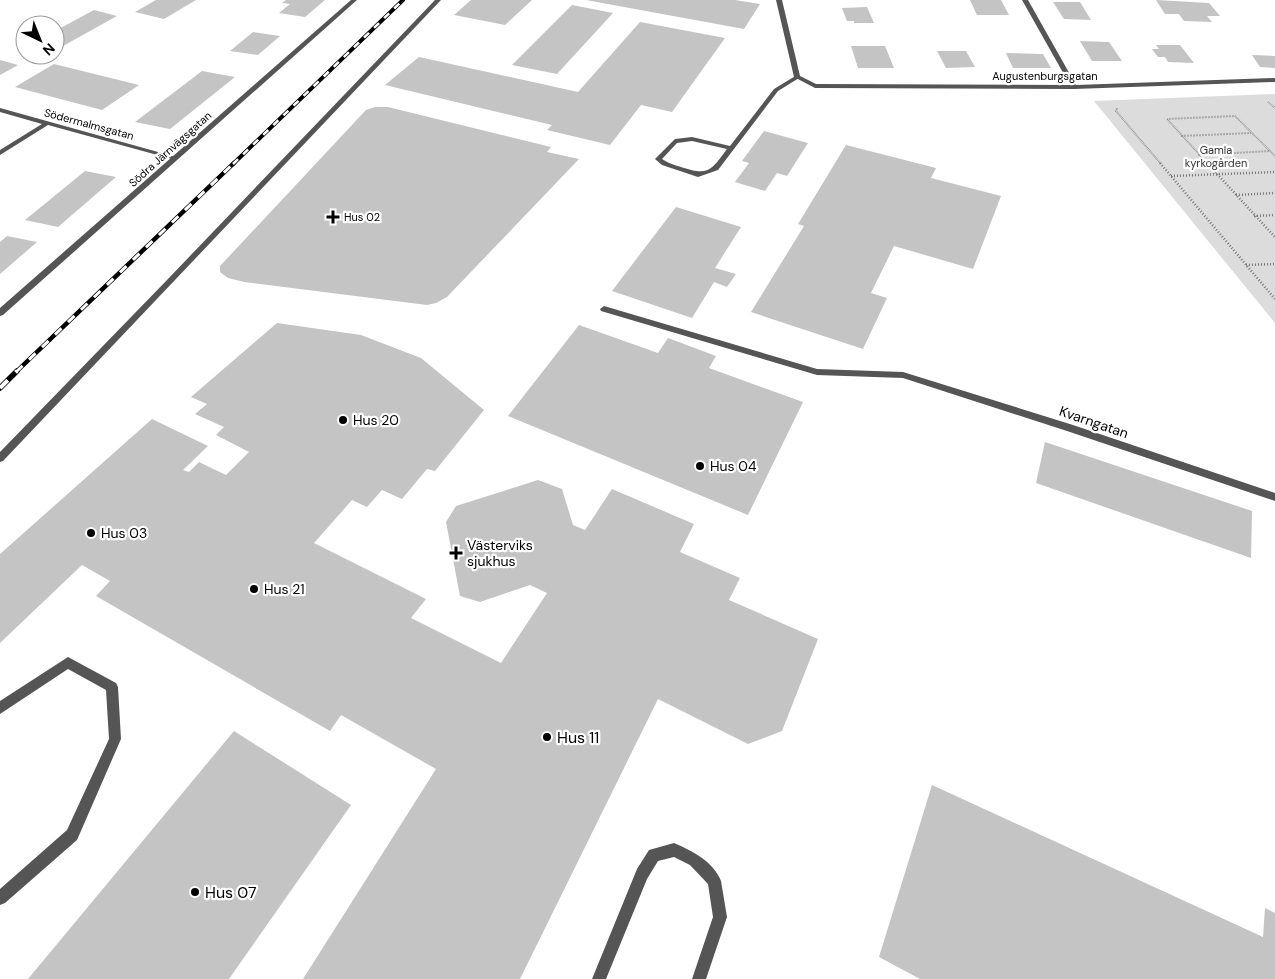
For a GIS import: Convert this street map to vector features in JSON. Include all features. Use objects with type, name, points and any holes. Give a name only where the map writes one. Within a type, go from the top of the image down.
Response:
[{"type":"street","name":"Södra Järnvägsgatan","points":[[0,313],[354,0]]},
{"type":"street","points":[[0,458],[438,0]]},
{"type":"street","points":[[731,148],[692,139],[675,141],[658,159],[664,164],[698,175],[706,174],[716,169],[776,90],[797,78],[779,0]]},
{"type":"street","points":[[1025,0],[1074,86]]},
{"type":"street","name":"Augustenburgsgatan","points":[[797,78],[815,86],[1074,86],[1275,80]]},
{"type":"street","name":"Södermalmsgatan","points":[[0,110],[174,158]]},
{"type":"street","points":[[0,153],[47,123]]},
{"type":"street","name":"Kvarngatan","points":[[604,309],[817,372],[903,375],[1070,428],[1275,497]]},
{"type":"street","points":[[0,708],[68,663],[112,687],[115,739],[72,835],[0,898]]},
{"type":"street","points":[[599,979],[642,874],[654,855],[674,850],[695,860],[714,881],[720,917],[699,979]]},
{"type":"path","points":[[1266,99],[1274,99]]},
{"type":"path","points":[[1118,107],[1116,112],[1275,299]]},
{"type":"path","points":[[1275,156],[1235,116],[1166,119],[1275,237]]},
{"type":"path","points":[[1181,136],[1252,133]]},
{"type":"path","points":[[1198,154],[1270,151]]},
{"type":"path","points":[[1171,176],[1275,172]]},
{"type":"path","points":[[1236,195],[1275,193]]},
{"type":"path","points":[[1254,216],[1275,214]]},
{"type":"path","points":[[1246,265],[1275,264]]},
{"type":"green space","name":"Gamla kyrkogården","points":[[1275,94],[1275,323],[1094,101]]},
{"type":"building","points":[[156,0],[196,0],[164,19],[135,12]]},
{"type":"building","points":[[286,0],[325,0],[305,17],[279,13],[290,4],[282,3]]},
{"type":"building","points":[[471,0],[532,0],[505,25],[454,15]]},
{"type":"building","points":[[586,0],[735,0],[760,4],[744,29]]},
{"type":"building","points":[[970,0],[1001,0],[1009,15],[977,15]]},
{"type":"building","points":[[1156,0],[1209,3],[1220,16],[1207,16],[1212,22],[1184,21],[1179,14],[1165,14]]},
{"type":"building","points":[[1053,2],[1080,2],[1091,20],[1064,19]]},
{"type":"building","points":[[572,5],[613,13],[557,74],[512,65]]},
{"type":"building","points":[[867,7],[874,23],[847,21],[842,8]]},
{"type":"building","points":[[94,10],[117,16],[65,45],[65,26]]},
{"type":"building","points":[[640,22],[725,38],[672,112],[641,105],[610,145],[547,130],[552,125],[385,85],[419,57],[578,92]]},
{"type":"building","points":[[253,32],[280,36],[258,55],[230,51]]},
{"type":"building","points":[[1080,41],[1109,42],[1122,61],[1092,61]]},
{"type":"building","points":[[1156,45],[1180,45],[1194,63],[1168,62],[1165,57],[1158,57],[1152,49],[1159,49]]},
{"type":"building","points":[[851,46],[885,46],[894,68],[858,68]]},
{"type":"building","points":[[937,51],[966,51],[975,67],[946,68]]},
{"type":"building","points":[[1006,53],[1043,54],[1051,68],[1013,68]]},
{"type":"building","points":[[1252,55],[1275,56],[1275,68],[1260,67]]},
{"type":"building","points":[[0,60],[18,65],[0,75]]},
{"type":"building","points":[[52,65],[139,85],[102,110],[15,87]]},
{"type":"building","points":[[202,71],[235,77],[170,129],[135,122]]},
{"type":"building","name":"Hus 02","points":[[375,107],[388,107],[551,147],[547,152],[579,159],[447,297],[436,303],[427,305],[244,282],[228,278],[220,272],[220,266],[366,110]]},
{"type":"building","points":[[764,131],[808,143],[787,176],[777,173],[765,191],[735,182],[749,163],[742,161]]},
{"type":"building","points":[[846,145],[936,168],[931,178],[1001,196],[973,269],[894,246],[871,293],[887,298],[863,349],[751,312],[804,226],[798,224]]},
{"type":"building","points":[[85,171],[116,177],[58,227],[25,220]]},
{"type":"building","points":[[676,207],[741,227],[715,268],[736,274],[727,287],[714,282],[692,318],[612,291]]},
{"type":"building","points":[[7,236],[37,242],[0,274],[0,242]]},
{"type":"building","points":[[277,323],[361,335],[421,358],[484,410],[435,471],[427,469],[402,499],[382,490],[367,507],[352,500],[314,543],[426,599],[411,618],[501,663],[547,593],[530,585],[480,602],[460,596],[446,522],[456,506],[538,480],[562,489],[573,525],[585,530],[612,489],[694,524],[680,552],[740,578],[729,600],[818,639],[782,731],[748,744],[658,699],[520,979],[303,979],[436,769],[341,715],[330,731],[96,596],[110,581],[82,565],[0,643],[0,554],[152,419],[208,446],[183,470],[189,472],[199,462],[226,475],[249,452],[216,435],[224,427],[195,414],[207,404],[191,397]]},
{"type":"building","name":"Hus 04","points":[[579,325],[658,353],[668,338],[716,356],[709,368],[803,402],[748,515],[508,416]]},
{"type":"building","points":[[1045,442],[1252,511],[1251,558],[1036,483]]},
{"type":"building","name":"Hus 07","points":[[234,731],[351,805],[229,979],[28,979]]},
{"type":"building","points":[[932,785],[1263,937],[1265,908],[1275,913],[1275,979],[920,979],[879,957]]},
{"type":"railway","points":[[233,164],[403,0]]},
{"type":"railway","points":[[16,372],[234,163]]},
{"type":"railway","points":[[0,388],[16,372]]},
{"type":"place","name":"Hus 02","points":[[333,217]]},
{"type":"place","name":"Hus 20","points":[[343,420]]},
{"type":"place","name":"Hus 04","points":[[700,466]]},
{"type":"place","name":"Hus 03","points":[[91,533]]},
{"type":"place","name":"Västerviks sjukhus","points":[[456,553]]},
{"type":"place","name":"Hus 21","points":[[254,589]]},
{"type":"place","name":"Hus 11","points":[[547,737]]},
{"type":"place","name":"Hus 07","points":[[195,892]]}]
